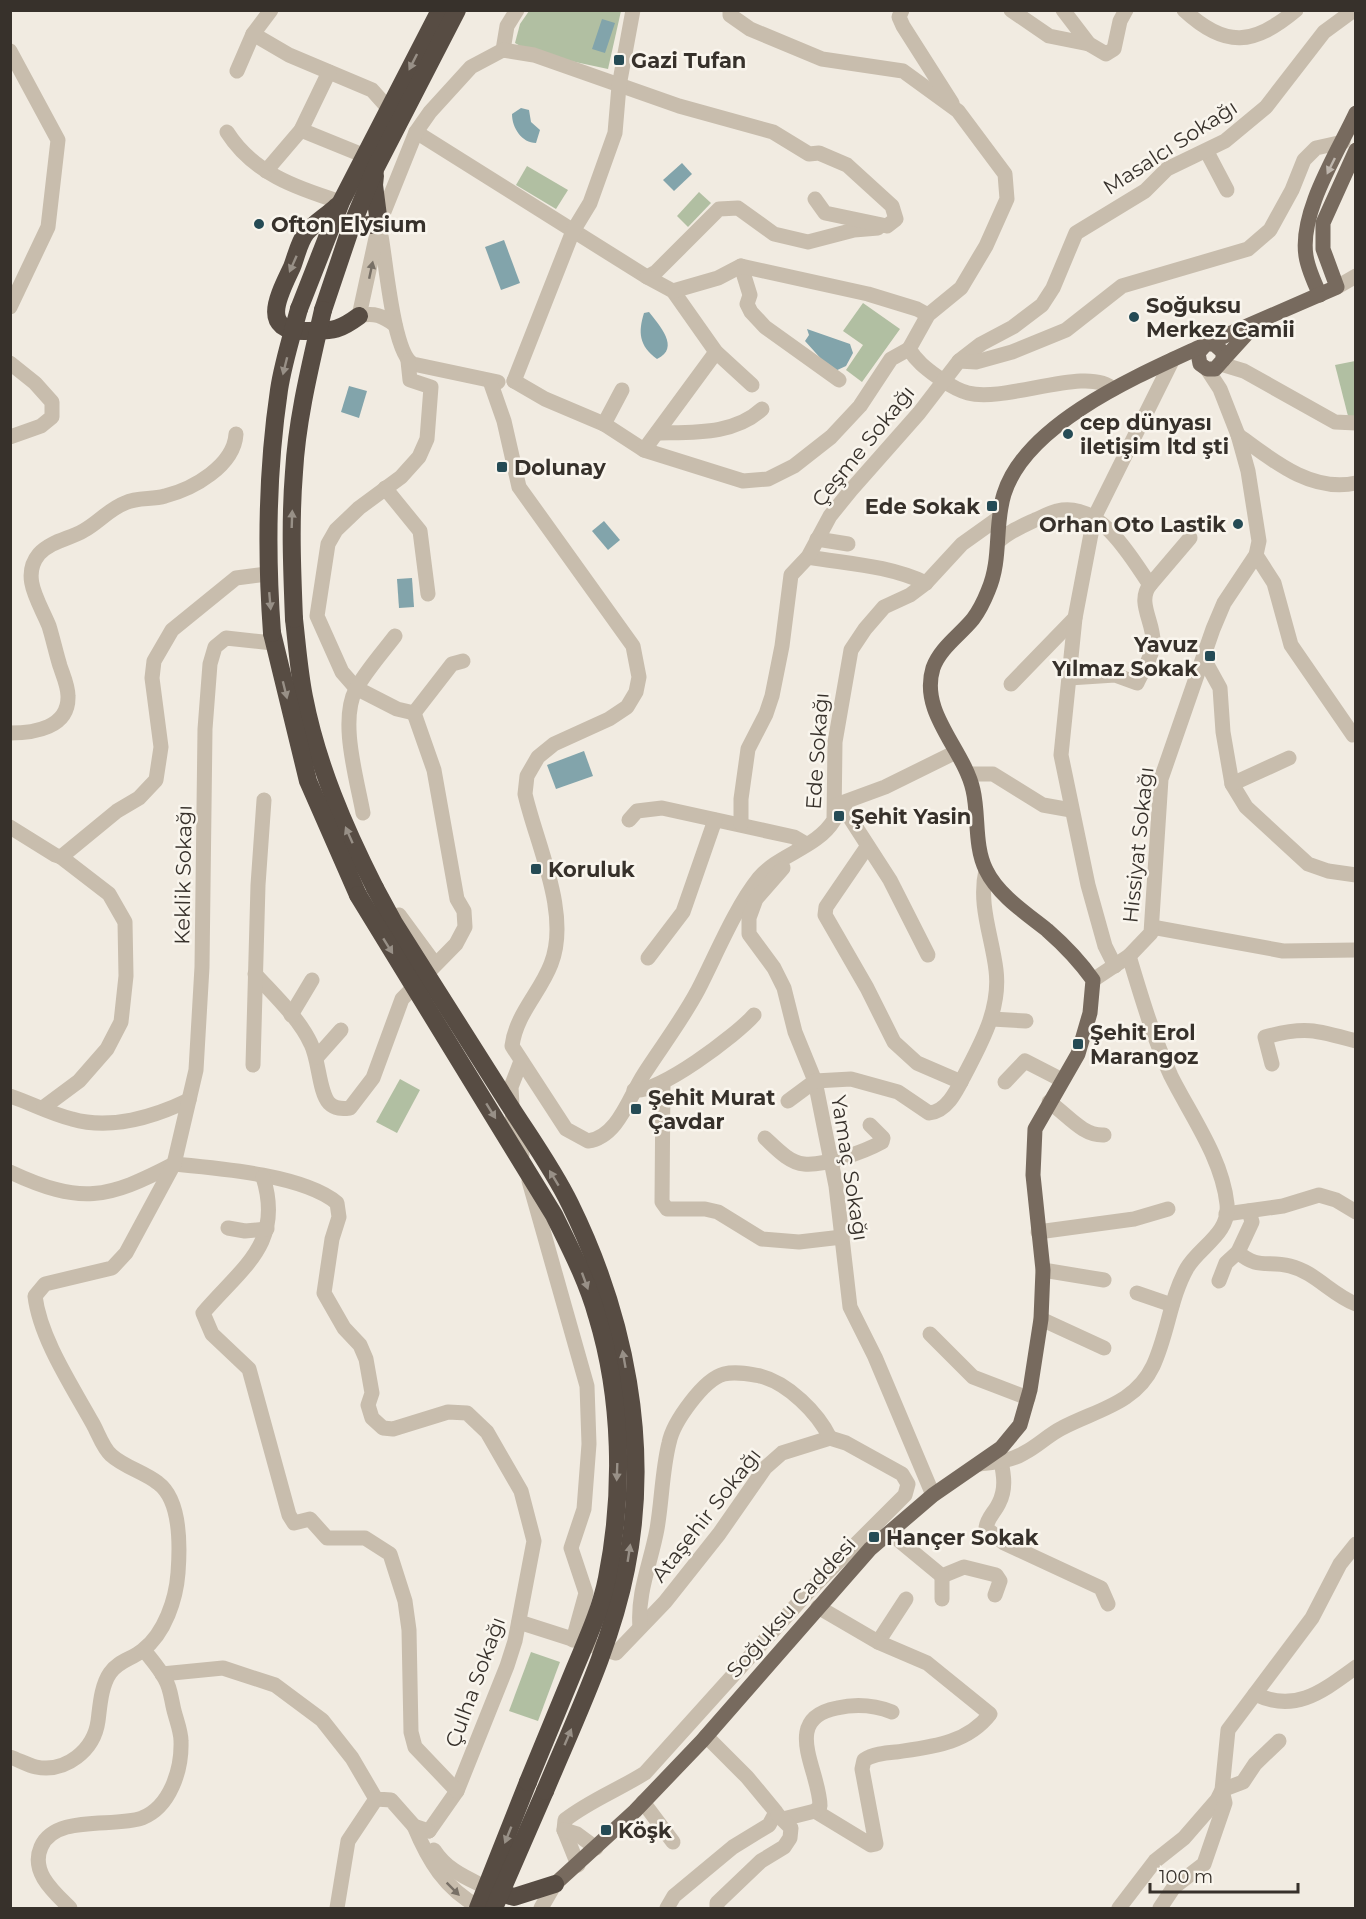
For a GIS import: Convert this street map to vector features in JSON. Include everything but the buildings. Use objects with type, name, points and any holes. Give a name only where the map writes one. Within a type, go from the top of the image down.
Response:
[{"type":"highway","points":[[440,10],[388,109],[323,310],[305,392],[294,471],[291,549],[294,619],[304,697],[322,767],[367,891],[394,923],[570,1203],[597,1265],[624,1354],[633,1419],[636,1467],[627,1569],[615,1613],[591,1682],[513,1868],[487,1902]]},
{"type":"highway","points":[[359,316],[338,330],[328,333],[287,331],[280,327],[276,316],[276,306],[306,234],[341,202],[371,161],[457,10]]},
{"type":"highway","points":[[351,227],[379,224],[371,161]]},
{"type":"highway","points":[[341,202],[299,309],[279,388],[269,483],[267,574],[273,638],[308,781],[367,891],[554,1215],[579,1265],[597,1315],[608,1361],[616,1421],[615,1518],[607,1579],[592,1627],[528,1782],[487,1902]]},
{"type":"highway","points":[[513,1868],[531,1886],[551,1886]]},
{"type":"highway","points":[[487,1902],[551,1886]]},
{"type":"highway","points":[[531,1908],[551,1886]]},
{"type":"main road","points":[[1093,980],[1048,931],[1028,916],[1005,893],[986,870],[968,774],[936,712],[931,689],[932,671],[942,651],[980,607],[992,578],[999,541],[997,519],[1010,477],[1023,456],[1045,436],[1113,389],[1204,345],[1349,283],[1323,249],[1323,223],[1349,146],[1356,113]]},
{"type":"main road","points":[[1320,295],[1306,257],[1305,241],[1314,204],[1349,146]]},
{"type":"main road","points":[[1214,365],[1257,322]]},
{"type":"main road","points":[[1214,344],[1221,348],[1214,365],[1198,353],[1204,345],[1214,344]]},
{"type":"main road","points":[[1173,359],[1214,365]]},
{"type":"main road","name":"Soğuksu Caddesi","points":[[551,1886],[596,1848],[706,1736],[870,1549],[933,1495],[1000,1448],[1020,1425],[1028,1398],[1041,1319],[1043,1270],[1033,1175],[1035,1129],[1078,1054],[1090,1013],[1093,980]]},
{"type":"street","points":[[237,71],[253,34],[271,10]]},
{"type":"street","points":[[503,50],[507,26],[517,10]]},
{"type":"street","points":[[514,381],[573,231],[590,203],[615,133],[619,86],[633,10]]},
{"type":"street","points":[[408,361],[490,381],[514,381],[545,399],[603,424],[644,450],[743,481],[768,479],[794,466],[831,437],[860,406],[891,359],[909,349],[927,315],[961,288],[986,246],[1006,199],[1005,174],[958,111],[903,26],[899,17],[902,10]]},
{"type":"street","points":[[1011,10],[1049,36],[1089,44],[1106,54],[1114,49],[1120,21],[1126,10]]},
{"type":"street","points":[[1063,10],[1089,44]]},
{"type":"street","points":[[1184,10],[1217,36],[1246,39],[1272,29],[1296,10]]},
{"type":"street","name":"Masalcı Sokağı","points":[[942,380],[959,361],[981,344],[1013,327],[1042,305],[1053,288],[1076,233],[1145,190],[1167,169],[1207,152],[1225,141],[1266,107],[1324,32],[1354,10]]},
{"type":"street","points":[[730,13],[750,29],[822,59],[903,71],[958,111]]},
{"type":"street","points":[[253,34],[289,55],[372,90],[388,109]]},
{"type":"street","points":[[395,325],[377,315],[359,316],[379,224],[416,132],[430,112],[471,67],[503,50],[534,55],[679,106],[773,132],[809,154],[819,153],[847,165],[892,206],[896,219],[887,226],[854,230],[808,242],[774,234],[738,208],[719,209],[656,272],[647,277]]},
{"type":"street","points":[[10,51],[58,140],[48,227],[10,307]]},
{"type":"street","points":[[266,171],[301,130],[329,72]]},
{"type":"street","points":[[301,130],[371,161]]},
{"type":"street","points":[[227,132],[238,149],[266,171],[304,191],[341,202]]},
{"type":"street","points":[[416,132],[673,291],[716,352],[752,385]]},
{"type":"street","points":[[959,361],[976,362],[1012,352],[1065,330],[1122,286],[1248,249],[1270,230],[1292,190],[1304,160],[1316,148],[1349,146]]},
{"type":"street","points":[[1207,152],[1227,190]]},
{"type":"street","points":[[815,199],[825,213],[887,226]]},
{"type":"street","points":[[379,224],[399,346],[408,361],[410,380],[431,387],[427,439],[419,457],[401,477],[336,530],[328,544],[316,616],[342,672],[356,688],[397,710],[414,712]]},
{"type":"street","points":[[673,291],[718,278],[741,266],[868,294],[916,309],[927,315]]},
{"type":"street","points":[[741,266],[750,295],[747,304],[751,312],[765,327],[839,380]]},
{"type":"street","points":[[909,349],[923,366],[942,380],[958,390],[978,394],[1020,392],[1078,381],[1102,382],[1113,389]]},
{"type":"street","points":[[644,450],[716,352]]},
{"type":"street","points":[[1115,966],[1105,946],[1071,810],[1061,755],[1075,618],[1094,518],[1173,359]]},
{"type":"street","points":[[10,363],[35,382],[52,402],[52,417],[41,426],[10,436]]},
{"type":"street","points":[[1355,736],[1291,645],[1274,583],[1256,555],[1259,541],[1257,524],[1238,435],[1214,365],[1244,371],[1335,422],[1356,423]]},
{"type":"street","name":"Çeşme Sokağı","points":[[741,824],[741,799],[747,749],[766,714],[772,696],[782,646],[791,575],[808,557],[817,539],[851,490],[919,414],[942,380]]},
{"type":"street","name":"Ede Sokağı","points":[[490,381],[504,422],[519,487],[633,646],[639,676],[636,692],[627,708],[554,744],[538,757],[527,776],[525,794],[557,923],[552,962],[514,1032],[512,1046],[566,1129],[588,1141],[605,1136],[684,1014],[723,938],[759,878],[828,830],[834,820],[838,805],[835,742],[851,650],[884,607],[910,595],[926,583],[962,544],[997,519]]},
{"type":"street","points":[[603,424],[622,390]]},
{"type":"street","points":[[657,433],[706,431],[738,425],[750,420],[762,409]]},
{"type":"street","points":[[10,733],[33,733],[46,729],[66,710],[68,697],[49,627],[32,588],[30,574],[38,555],[48,547],[84,531],[123,503],[134,499],[163,497],[194,485],[214,471],[229,455],[236,434]]},
{"type":"street","points":[[1238,435],[1300,477],[1334,484],[1356,483]]},
{"type":"street","points":[[385,488],[420,531],[428,594]]},
{"type":"street","points":[[999,541],[1009,532],[1056,511],[1071,510],[1094,518],[1122,545],[1150,585]]},
{"type":"street","points":[[1069,678],[1115,675],[1137,683],[1151,656],[1154,642],[1151,620],[1144,604],[1145,591],[1190,538]]},
{"type":"street","name":"Çeşme Sokağı","points":[[817,539],[848,544]]},
{"type":"street","name":"Hissiyat Sokağı","points":[[1093,980],[1129,956],[1146,940],[1152,927],[1161,779],[1224,603],[1256,555]]},
{"type":"street","points":[[808,557],[863,563],[901,572],[926,583]]},
{"type":"street","points":[[61,857],[117,811],[139,798],[156,780],[161,747],[152,678],[154,661],[172,630],[236,578],[267,574]]},
{"type":"street","points":[[1011,684],[1075,618]]},
{"type":"street","points":[[363,813],[349,725],[350,702],[356,688],[395,636]]},
{"type":"street","name":"Keklik Sokağı","points":[[144,1650],[164,1624],[170,1610],[178,1576],[179,1543],[175,1510],[160,1484],[110,1454],[65,1375],[37,1312],[35,1296],[45,1284],[112,1268],[126,1253],[174,1164],[196,1070],[202,967],[205,729],[210,664],[215,647],[226,638],[273,638]]},
{"type":"street","points":[[1204,659],[1220,687],[1232,784],[1246,807],[1308,864],[1328,871],[1356,875]]},
{"type":"street","points":[[414,712],[452,663],[463,661]]},
{"type":"street","points":[[255,974],[310,1042],[317,1058],[324,1095],[330,1104],[340,1110],[350,1108],[373,1078],[402,999],[456,944],[465,927],[465,918],[457,899],[434,770],[414,712]]},
{"type":"street","points":[[928,955],[890,880],[838,805],[885,787],[956,752]]},
{"type":"street","points":[[1232,784],[1289,758]]},
{"type":"street","points":[[968,774],[993,774],[1043,805],[1071,810]]},
{"type":"street","points":[[253,1065],[264,800]]},
{"type":"street","points":[[629,820],[637,811],[656,807],[794,837],[806,844]]},
{"type":"street","points":[[648,958],[683,912],[715,820]]},
{"type":"street","points":[[10,827],[61,857],[109,894],[125,922],[126,976],[121,1022],[107,1049],[79,1081],[44,1107]]},
{"type":"street","points":[[867,847],[826,907],[825,915],[867,988],[894,1042],[917,1063],[961,1082]]},
{"type":"street","name":"Yamaç Sokağı","points":[[785,858],[782,870],[756,899],[748,927],[753,940],[774,968],[784,988],[795,1032],[815,1081],[842,1237],[850,1307],[876,1357],[933,1495]]},
{"type":"street","points":[[788,1101],[815,1081],[851,1079],[898,1092],[929,1113],[944,1107],[961,1082],[992,1019],[996,973],[982,901],[986,870]]},
{"type":"street","points":[[399,915],[435,964]]},
{"type":"street","points":[[1152,927],[1283,951],[1356,950]]},
{"type":"street","points":[[980,1464],[1001,1461],[1025,1453],[1060,1428],[1116,1405],[1139,1388],[1153,1366],[1172,1305],[1189,1265],[1221,1230],[1226,1214],[1227,1205],[1213,1157],[1170,1074],[1148,1018],[1129,956]]},
{"type":"street","points":[[291,1016],[312,980]]},
{"type":"street","points":[[634,1090],[648,1090],[663,1082],[741,1030],[754,1015]]},
{"type":"street","points":[[992,1019],[1026,1021]]},
{"type":"street","points":[[1272,1064],[1265,1037],[1279,1033],[1302,1028],[1356,1041]]},
{"type":"street","points":[[317,1058],[341,1030]]},
{"type":"street","points":[[689,1078],[723,1042]]},
{"type":"street","points":[[521,1061],[511,1088],[513,1124],[587,1386],[589,1444],[584,1509],[571,1548],[586,1593],[573,1640]]},
{"type":"street","points":[[1005,1082],[1025,1061],[1062,1080]]},
{"type":"street","points":[[663,1082],[662,1202],[667,1209],[705,1209],[718,1212],[762,1239],[800,1242],[842,1237]]},
{"type":"street","points":[[10,1096],[71,1119],[101,1124],[160,1113],[189,1100]]},
{"type":"street","points":[[1049,1102],[1068,1115],[1084,1131],[1094,1136],[1104,1135]]},
{"type":"street","points":[[765,1138],[784,1154],[802,1164],[861,1152],[882,1142],[883,1138],[870,1125]]},
{"type":"street","points":[[10,1172],[64,1192],[94,1196],[136,1183],[174,1164]]},
{"type":"street","name":"Çulha Sokağı","points":[[174,1164],[288,1180],[328,1195],[337,1203],[339,1217],[332,1239],[324,1293],[344,1328],[360,1345],[366,1359],[372,1393],[368,1405],[372,1418],[382,1428],[393,1429],[448,1412],[466,1413],[487,1432],[522,1491],[534,1541],[519,1622],[507,1666],[457,1791],[422,1828]]},
{"type":"street","points":[[262,1177],[270,1210],[267,1229],[257,1254],[203,1313],[212,1334],[249,1369],[289,1515],[294,1523],[310,1519],[327,1538],[365,1538],[390,1554],[405,1601],[409,1630],[411,1731],[415,1747],[457,1791]]},
{"type":"street","points":[[1226,1214],[1283,1206],[1319,1195],[1336,1200],[1356,1212]]},
{"type":"street","points":[[1038,1232],[1134,1219],[1168,1209]]},
{"type":"street","points":[[1219,1281],[1226,1263],[1238,1252],[1252,1222],[1249,1211]]},
{"type":"street","points":[[228,1228],[245,1231],[267,1229]]},
{"type":"street","points":[[1238,1252],[1252,1263],[1292,1266],[1356,1304]]},
{"type":"street","points":[[1043,1270],[1104,1280]]},
{"type":"street","points":[[1137,1293],[1172,1305]]},
{"type":"street","points":[[1041,1319],[1104,1348]]},
{"type":"street","points":[[930,1334],[973,1377],[1028,1398]]},
{"type":"street","points":[[578,1865],[564,1830],[565,1820],[579,1809],[617,1791],[645,1773],[809,1591],[905,1495],[908,1484],[902,1474],[846,1443],[830,1438],[824,1427],[800,1400],[772,1379],[743,1372],[725,1374],[710,1380],[687,1408],[669,1440],[657,1529],[638,1606],[640,1627]]},
{"type":"street","name":"Ataşehir Sokağı","points":[[519,1622],[616,1653],[665,1602],[713,1543],[765,1468],[782,1453],[830,1438]]},
{"type":"street","points":[[1001,1461],[1005,1482],[1003,1494],[986,1523],[991,1535],[1101,1588],[1108,1604]]},
{"type":"street","points":[[890,1533],[942,1576]]},
{"type":"street","points":[[1160,1908],[1174,1887],[1204,1864],[1225,1803],[1222,1790],[1228,1730],[1312,1618],[1340,1564],[1356,1544]]},
{"type":"street","points":[[942,1576],[964,1567],[996,1575],[1000,1581],[995,1595]]},
{"type":"street","points":[[942,1576],[942,1599]]},
{"type":"street","points":[[879,1642],[906,1599]]},
{"type":"street","points":[[815,1811],[871,1845],[876,1844],[862,1769],[864,1760],[877,1755],[940,1746],[970,1733],[990,1714],[927,1663],[879,1642],[818,1607]]},
{"type":"street","points":[[10,1757],[34,1767],[53,1767],[73,1760],[83,1752],[97,1731],[100,1701],[111,1671],[121,1662],[144,1650],[166,1681],[182,1741],[171,1791],[160,1805],[143,1817],[122,1822],[64,1827],[47,1837],[38,1857],[40,1873],[64,1906]]},
{"type":"street","points":[[1255,1694],[1285,1702],[1307,1699],[1317,1695],[1356,1667]]},
{"type":"street","points":[[162,1674],[223,1668],[275,1685],[322,1720],[352,1758],[376,1799]]},
{"type":"street","points":[[667,1908],[674,1896],[733,1847],[780,1816],[815,1811],[820,1806],[820,1798],[806,1747],[811,1719],[827,1710],[848,1706],[879,1707],[892,1712]]},
{"type":"street","points":[[706,1736],[747,1777],[791,1828],[790,1838],[784,1847],[761,1861],[741,1878],[717,1903],[717,1908]]},
{"type":"street","points":[[1119,1908],[1155,1861],[1203,1818],[1222,1790],[1243,1782],[1255,1764],[1279,1741]]},
{"type":"street","points":[[376,1799],[391,1800],[422,1828],[423,1849],[441,1875],[463,1899],[487,1902]]},
{"type":"street","points":[[337,1908],[348,1841],[376,1799]]},
{"type":"street","points":[[643,1802],[673,1842]]},
{"type":"street","points":[[564,1830],[578,1834],[596,1848]]},
{"type":"green space","points":[[529,11],[621,11],[608,69],[533,53],[515,43],[520,24]]},
{"type":"green space","points":[[527,166],[568,190],[556,209],[516,185]]},
{"type":"green space","points":[[699,192],[711,203],[688,227],[677,216]]},
{"type":"green space","points":[[863,303],[900,329],[862,382],[846,370],[863,345],[843,331]]},
{"type":"green space","points":[[1355,361],[1355,419],[1349,420],[1335,365]]},
{"type":"green space","points":[[400,1079],[420,1090],[397,1133],[376,1122]]},
{"type":"green space","points":[[531,1652],[560,1662],[538,1721],[509,1711]]},
{"type":"water","points":[[602,19],[615,23],[605,53],[592,49]]},
{"type":"water","points":[[521,108],[529,110],[531,122],[540,130],[536,143],[522,138],[514,124],[512,114]]},
{"type":"water","points":[[682,163],[692,174],[674,191],[663,180]]},
{"type":"water","points":[[504,240],[520,283],[501,290],[485,247]]},
{"type":"water","points":[[649,312],[666,336],[668,343],[664,354],[657,359],[643,344],[641,326],[644,313]]},
{"type":"water","points":[[807,329],[850,344],[853,353],[846,366],[833,372],[805,341],[809,335]]},
{"type":"water","points":[[349,386],[367,391],[359,418],[341,412]]},
{"type":"water","points":[[604,521],[620,540],[608,550],[592,531]]},
{"type":"water","points":[[412,578],[414,607],[399,608],[397,579]]},
{"type":"water","points":[[584,751],[593,776],[556,789],[547,765]]},
{"type":"place","name":"Gazi Tufan","points":[[619,60]]},
{"type":"place","name":"Ofton Elysium","points":[[259,224]]},
{"type":"place","name":"Soğuksu Merkez Camii","points":[[1134,317]]},
{"type":"place","name":"cep dünyası iletişim ltd şti","points":[[1068,434]]},
{"type":"place","name":"Dolunay","points":[[502,467]]},
{"type":"place","name":"Ede Sokak","points":[[992,506]]},
{"type":"place","name":"Orhan Oto Lastik","points":[[1238,524]]},
{"type":"place","name":"Yavuz Yılmaz Sokak","points":[[1210,656]]},
{"type":"place","name":"Şehit Yasin","points":[[839,816]]},
{"type":"place","name":"Koruluk","points":[[536,869]]},
{"type":"place","name":"Şehit Erol Marangoz","points":[[1078,1044]]},
{"type":"place","name":"Şehit Murat Çavdar","points":[[636,1109]]},
{"type":"place","name":"Hançer Sokak","points":[[874,1537]]},
{"type":"place","name":"Köşk","points":[[606,1830]]}]
